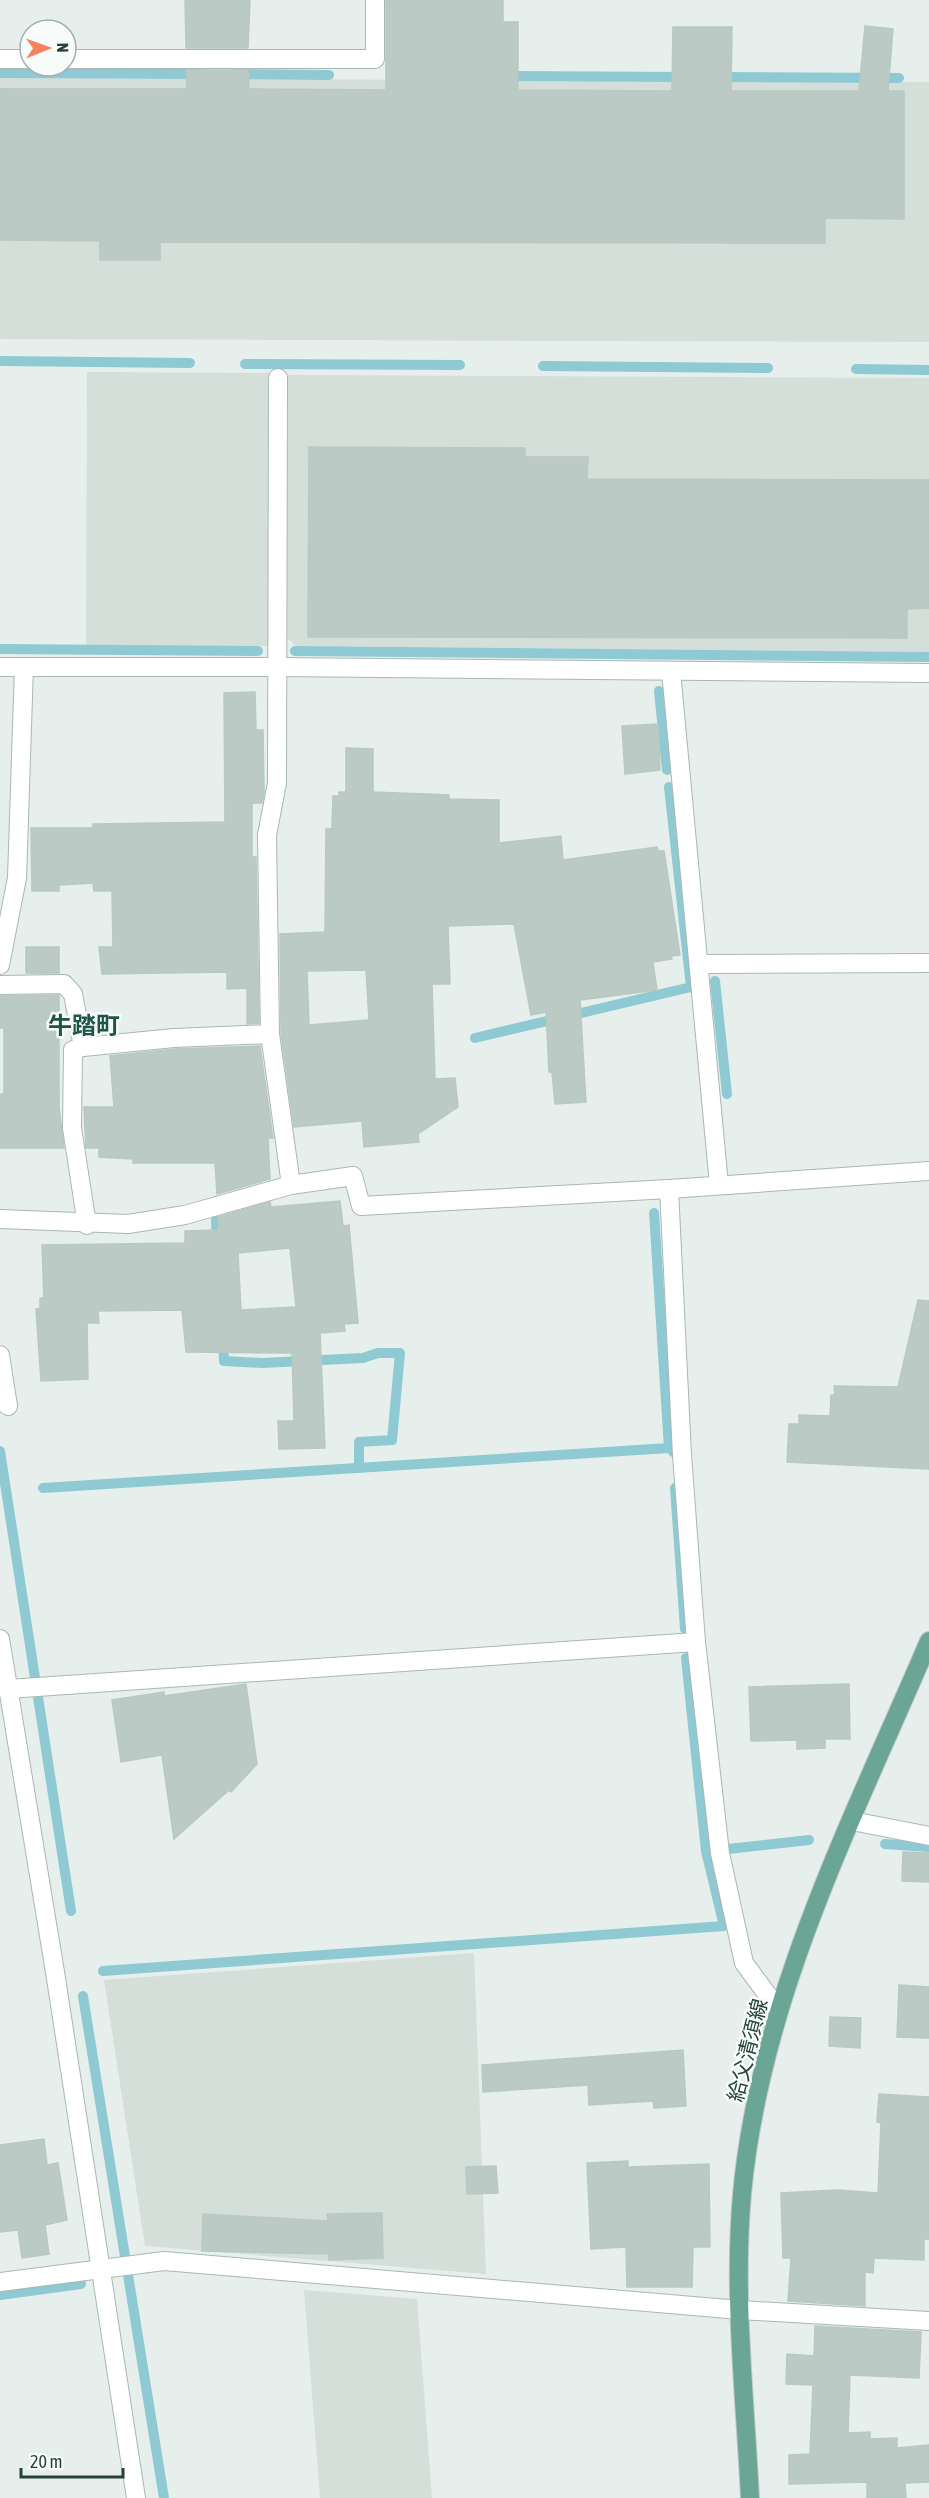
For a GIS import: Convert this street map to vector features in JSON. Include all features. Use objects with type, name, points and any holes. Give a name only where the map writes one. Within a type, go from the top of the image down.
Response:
[{"type":"main road","name":"給父清須線","points":[[750,2498],[740,2310],[742,2194],[755,2107],[778,2009],[808,1927],[929,1641]]},
{"type":"street","points":[[78,59],[375,59],[375,0]]},
{"type":"street","points":[[0,59],[18,59]]},
{"type":"street","points":[[278,378],[277,783],[267,835],[270,1034],[291,1185]]},
{"type":"street","points":[[0,667],[929,673]]},
{"type":"street","points":[[0,965],[16,878],[24,667]]},
{"type":"street","points":[[671,671],[719,1185]]},
{"type":"street","points":[[700,964],[929,963]]},
{"type":"street","points":[[0,985],[64,984],[73,994],[83,1047]]},
{"type":"street","points":[[87,1225],[72,1128],[73,1050],[174,1038],[270,1034]]},
{"type":"street","points":[[0,1219],[87,1225],[128,1224],[185,1215],[291,1185],[353,1176],[361,1206],[669,1189],[929,1171]]},
{"type":"street","points":[[669,1189],[682,1455],[696,1642],[720,1853],[744,1963],[778,2009]]},
{"type":"street","points":[[0,1355],[8,1406]]},
{"type":"street","points":[[0,1639],[17,1688],[55,1972],[105,2268],[136,2498]]},
{"type":"street","points":[[17,1688],[696,1642]]},
{"type":"street","points":[[852,1821],[929,1836]]},
{"type":"street","points":[[0,2282],[164,2261],[740,2310],[929,2321]]},
{"type":"shaded area","points":[[0,78],[929,82],[929,342],[0,339]]},
{"type":"shaded area","points":[[87,372],[269,373],[268,646],[86,646]]},
{"type":"shaded area","points":[[287,375],[929,378],[929,652],[296,646],[284,635]]},
{"type":"shaded area","points":[[474,1953],[486,2274],[145,2246],[104,1980]]},
{"type":"shaded area","points":[[304,2290],[417,2299],[432,2498],[320,2498]]},
{"type":"building","points":[[185,0],[250,0],[248,48],[186,48]]},
{"type":"building","points":[[386,0],[503,0],[503,22],[518,22],[518,90],[672,91],[673,27],[732,27],[731,91],[859,91],[865,26],[893,29],[888,91],[904,91],[904,219],[825,218],[825,243],[160,242],[160,260],[100,260],[100,241],[0,240],[0,89],[187,89],[186,70],[248,70],[249,89],[386,90]]},
{"type":"building","points":[[309,447],[525,448],[525,457],[588,457],[587,479],[929,480],[929,608],[907,609],[907,638],[308,637]]},
{"type":"building","points":[[255,692],[256,730],[263,730],[264,792],[262,803],[252,803],[252,857],[256,857],[259,1023],[247,1024],[247,988],[227,989],[227,972],[102,974],[99,947],[113,947],[112,891],[94,891],[93,883],[59,885],[59,891],[32,891],[31,828],[93,828],[93,824],[225,822],[224,693]]},
{"type":"building","points":[[658,724],[660,770],[625,774],[622,726]]},
{"type":"building","points":[[346,748],[373,749],[373,792],[449,795],[449,799],[499,800],[499,843],[561,836],[563,860],[657,847],[658,851],[664,851],[680,955],[671,956],[672,959],[653,962],[657,990],[580,1000],[586,1102],[555,1104],[552,1072],[549,1072],[546,1012],[531,1015],[514,924],[448,926],[450,984],[432,984],[435,1079],[455,1078],[458,1107],[418,1134],[419,1142],[364,1147],[362,1121],[294,1127],[281,1033],[280,934],[325,932],[326,829],[332,829],[333,796],[339,796],[339,792],[346,792]],"holes":[[[366,970],[369,1020],[309,1025],[307,971]]]},
{"type":"building","points":[[26,947],[59,947],[59,973],[26,973]]},
{"type":"building","points":[[59,995],[59,1107],[64,1148],[0,1148],[0,1094],[4,1094],[4,1028],[0,1028],[0,996]]},
{"type":"building","points":[[260,1046],[273,1138],[268,1138],[270,1179],[217,1194],[215,1163],[133,1163],[133,1159],[99,1157],[99,1148],[86,1148],[84,1107],[114,1107],[110,1056],[175,1049]]},
{"type":"building","points":[[340,1201],[343,1226],[349,1225],[358,1323],[344,1324],[345,1331],[320,1333],[325,1448],[279,1449],[278,1421],[294,1421],[292,1353],[186,1352],[182,1310],[98,1311],[99,1323],[87,1323],[88,1379],[41,1381],[36,1309],[40,1309],[40,1298],[44,1298],[42,1245],[185,1243],[185,1231],[218,1230],[218,1217],[270,1202],[271,1207]],"holes":[[[290,1248],[296,1307],[241,1310],[238,1253]]]},
{"type":"building","points":[[918,1300],[929,1301],[929,1469],[787,1462],[789,1424],[799,1424],[799,1415],[830,1416],[831,1395],[835,1395],[834,1386],[898,1387]]},
{"type":"building","points":[[246,1684],[257,1764],[231,1792],[229,1790],[174,1839],[162,1755],[121,1762],[112,1700],[164,1692],[164,1696]]},
{"type":"building","points":[[849,1684],[850,1739],[825,1739],[825,1748],[797,1749],[797,1740],[751,1741],[749,1687]]},
{"type":"building","points":[[903,1852],[929,1853],[929,1882],[902,1881]]},
{"type":"building","points":[[899,1985],[929,1987],[929,2038],[897,2037]]},
{"type":"building","points":[[830,2017],[861,2018],[860,2048],[829,2046]]},
{"type":"building","points":[[683,2050],[686,2106],[654,2108],[653,2101],[589,2105],[588,2085],[483,2092],[482,2065]]},
{"type":"building","points":[[879,2094],[929,2097],[929,2239],[924,2239],[924,2260],[874,2258],[873,2273],[865,2272],[865,2306],[788,2301],[791,2258],[783,2258],[781,2193],[838,2190],[878,2193],[881,2123],[877,2122]]},
{"type":"building","points":[[44,2139],[47,2165],[58,2163],[67,2220],[45,2225],[49,2254],[22,2258],[18,2230],[0,2232],[0,2145]]},
{"type":"building","points":[[628,2161],[628,2167],[709,2164],[710,2247],[693,2247],[692,2287],[627,2287],[626,2247],[591,2249],[587,2163]]},
{"type":"building","points":[[496,2166],[498,2193],[467,2194],[466,2167]]},
{"type":"building","points":[[382,2213],[383,2258],[329,2260],[329,2254],[202,2251],[203,2214],[328,2221],[327,2214]]},
{"type":"building","points":[[815,2326],[921,2332],[919,2378],[850,2375],[848,2433],[870,2432],[870,2439],[897,2438],[897,2448],[929,2445],[929,2482],[905,2483],[906,2498],[867,2498],[867,2482],[789,2484],[789,2455],[810,2454],[813,2385],[786,2384],[787,2354],[814,2356]]},
{"type":"waterway","points":[[0,73],[200,74]]},
{"type":"waterway","points":[[236,74],[329,75]]},
{"type":"waterway","points":[[503,76],[686,77]]},
{"type":"waterway","points":[[719,77],[899,78]]},
{"type":"waterway","points":[[0,361],[190,363]]},
{"type":"waterway","points":[[245,364],[460,365]]},
{"type":"waterway","points":[[543,366],[768,368]]},
{"type":"waterway","points":[[856,369],[929,370]]},
{"type":"waterway","points":[[0,649],[258,651]]},
{"type":"waterway","points":[[295,651],[929,657]]},
{"type":"waterway","points":[[659,691],[667,770]]},
{"type":"waterway","points":[[475,1038],[691,987],[669,787]]},
{"type":"waterway","points":[[715,981],[727,1094]]},
{"type":"waterway","points":[[654,1213],[669,1448]]},
{"type":"waterway","points":[[216,1220],[217,1244]]},
{"type":"waterway","points":[[223,1340],[224,1361],[262,1363],[363,1358],[378,1353],[400,1353],[392,1440],[359,1442],[359,1468]]},
{"type":"waterway","points":[[43,1488],[669,1448],[673,1448],[673,1452]]},
{"type":"waterway","points":[[0,1451],[71,1911]]},
{"type":"waterway","points":[[675,1488],[685,1629]]},
{"type":"waterway","points":[[103,1971],[724,1926],[706,1851],[686,1658]]},
{"type":"waterway","points":[[728,1849],[809,1840]]},
{"type":"waterway","points":[[885,1844],[929,1847]]},
{"type":"waterway","points":[[83,1996],[164,2498]]},
{"type":"waterway","points":[[0,2295],[81,2284]]},
{"type":"district","name":"牛踏町","points":[[84,1025]]}]
